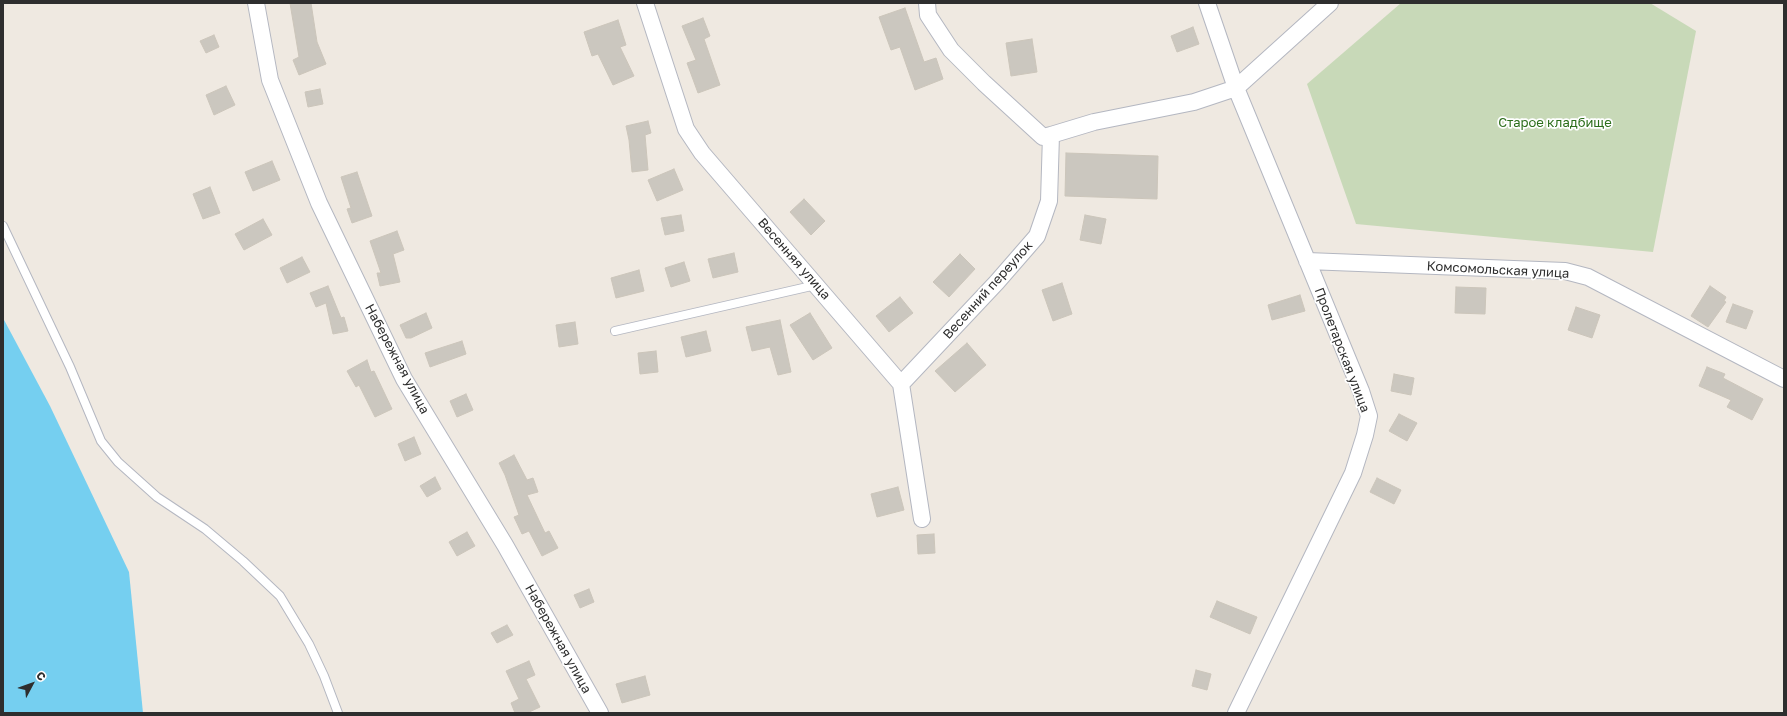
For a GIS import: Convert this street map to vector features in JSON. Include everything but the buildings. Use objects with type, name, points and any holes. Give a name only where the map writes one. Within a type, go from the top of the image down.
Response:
[{"type":"street","name":"Набережная улица","points":[[256,3],[270,80],[319,203],[404,379],[505,545],[600,713]]},
{"type":"street","name":"Весенняя улица","points":[[646,3],[686,129],[702,153],[902,384]]},
{"type":"street","points":[[927,3],[928,15],[951,50],[984,83],[1043,136],[1094,122],[1194,102],[1236,88],[1330,3]]},
{"type":"street","name":"Пролетарская улица","points":[[1207,3],[1236,88],[1361,391],[1369,416],[1365,435],[1353,473],[1236,713]]},
{"type":"street","name":"Весенний переулок","points":[[902,384],[997,282],[1036,236],[1049,201],[1051,135]]},
{"type":"street","name":"Комсомольская улица","points":[[1307,261],[1565,271],[1588,277],[1784,379]]},
{"type":"street","points":[[902,384],[922,519]]},
{"type":"lane","points":[[3,226],[70,366],[101,441],[118,462],[157,497],[205,529],[280,596],[309,644],[324,676],[338,713]]},
{"type":"lane","points":[[615,331],[816,285]]},
{"type":"green space","name":"Старое кладбище","points":[[1401,3],[1650,3],[1696,31],[1653,252],[1356,224],[1307,84]]},
{"type":"water","points":[[3,318],[50,406],[129,572],[143,713],[3,713]]}]
